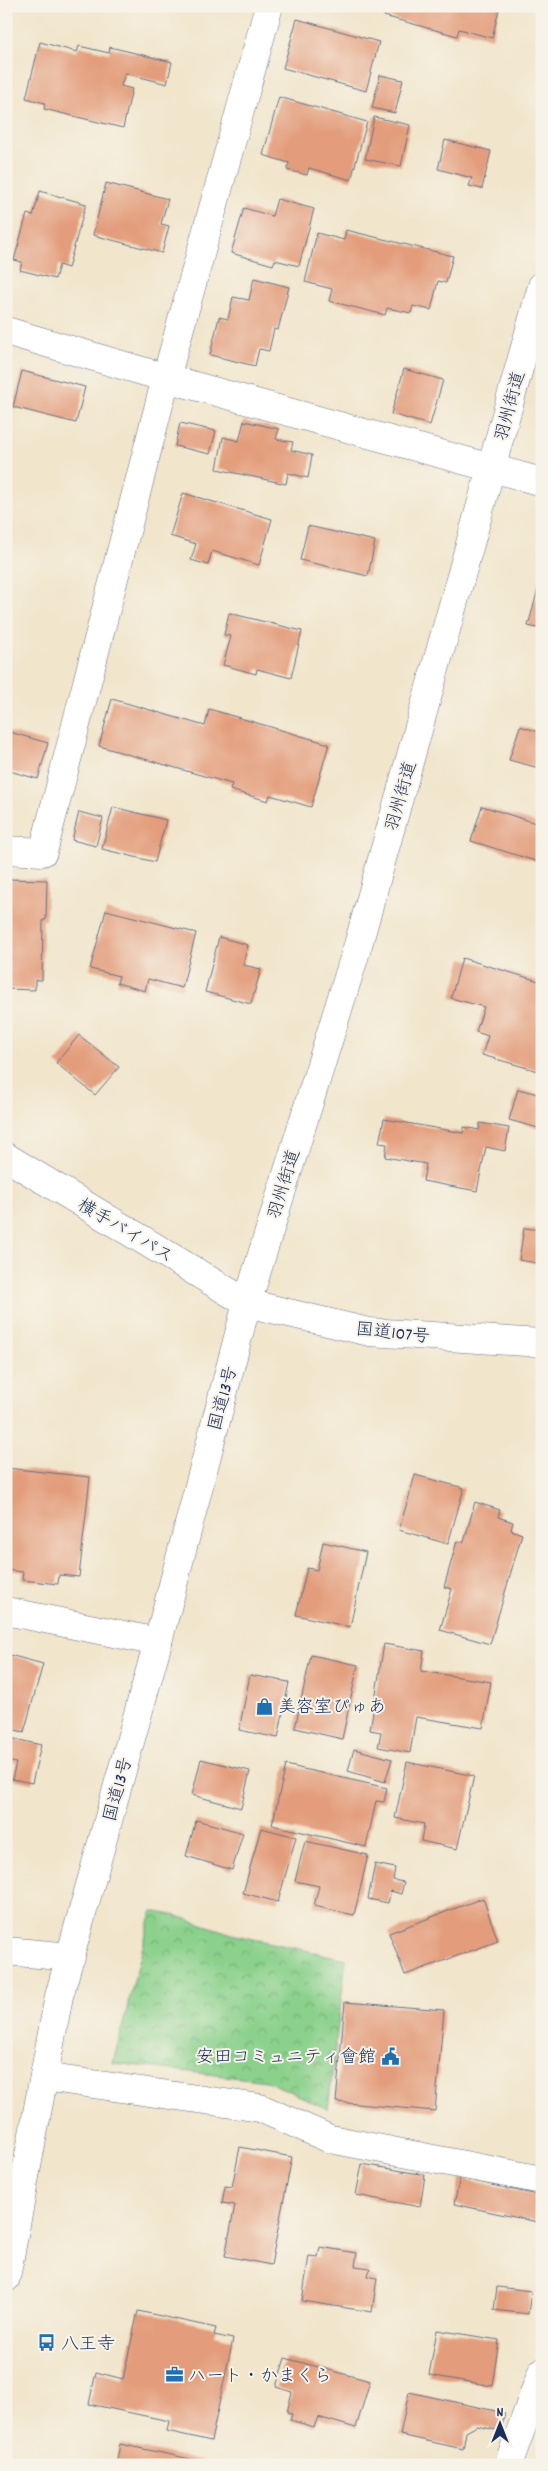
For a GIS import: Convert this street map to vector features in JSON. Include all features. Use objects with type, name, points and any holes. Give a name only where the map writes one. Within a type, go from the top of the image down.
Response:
[{"type":"main road","points":[[6,850],[43,852],[166,378],[269,6]]},
{"type":"main road","name":"羽州街道","points":[[247,1304],[289,1163],[358,945],[542,286]]},
{"type":"main road","points":[[6,331],[166,378],[542,482]]},
{"type":"main road","name":"横手バイパス","points":[[6,1157],[247,1304]]},
{"type":"main road","name":"国道107号","points":[[247,1304],[368,1332],[542,1343]]},
{"type":"main road","name":"国道13号","points":[[6,2278],[60,1996],[158,1642],[247,1304]]},
{"type":"main road","points":[[6,1611],[158,1642]]},
{"type":"main road","points":[[6,1951],[70,1957]]},
{"type":"main road","points":[[44,2078],[260,2108],[330,2139],[542,2180]]},
{"type":"main road","points":[[508,2465],[542,2372]]},
{"type":"green space","points":[[152,1911],[177,1916],[235,1935],[346,1959],[328,2109],[267,2081],[113,2063]]},
{"type":"building","points":[[386,6],[500,6],[492,38],[459,29],[457,36],[384,16]]},
{"type":"building","points":[[297,19],[379,42],[366,91],[283,68]]},
{"type":"building","points":[[40,42],[77,52],[79,46],[109,53],[110,47],[172,62],[167,84],[125,73],[121,86],[132,89],[123,128],[44,109],[45,103],[26,98]]},
{"type":"building","points":[[380,75],[403,80],[395,113],[372,108]]},
{"type":"building","points":[[279,97],[367,122],[351,180],[309,168],[307,175],[287,170],[289,163],[263,155]]},
{"type":"building","points":[[374,117],[410,125],[401,166],[365,159]]},
{"type":"building","points":[[445,140],[491,151],[482,189],[469,186],[472,178],[438,169]]},
{"type":"building","points":[[106,183],[168,199],[161,224],[169,226],[162,253],[93,235]]},
{"type":"building","points":[[40,191],[86,204],[68,268],[59,265],[55,279],[20,270],[22,262],[14,260],[27,214],[33,216]]},
{"type":"building","points":[[277,199],[314,209],[299,266],[275,260],[273,265],[231,253],[244,208],[272,216]]},
{"type":"building","points":[[346,230],[453,256],[446,283],[438,281],[431,310],[413,306],[411,313],[387,308],[385,315],[329,301],[332,289],[305,282],[317,233],[344,240]]},
{"type":"building","points":[[254,278],[289,287],[278,330],[274,329],[269,351],[259,349],[255,366],[210,355],[219,317],[228,319],[233,297],[249,300]]},
{"type":"building","points":[[404,369],[443,380],[430,425],[391,414]]},
{"type":"building","points":[[22,371],[85,387],[76,423],[13,407]]},
{"type":"building","points":[[244,421],[279,429],[276,439],[293,442],[291,450],[312,455],[308,478],[288,473],[286,484],[217,469],[223,437],[239,441]]},
{"type":"building","points":[[180,423],[216,431],[210,454],[175,446]]},
{"type":"building","points":[[183,493],[272,519],[259,565],[212,551],[208,565],[191,560],[196,544],[170,536]]},
{"type":"building","points":[[308,526],[375,541],[368,576],[300,560]]},
{"type":"building","points":[[542,578],[542,629],[528,626]]},
{"type":"building","points":[[229,613],[302,631],[291,678],[257,669],[256,674],[223,665],[231,636],[224,635]]},
{"type":"building","points":[[112,699],[205,726],[209,709],[329,744],[311,807],[270,795],[268,801],[230,790],[232,784],[99,746]]},
{"type":"building","points":[[520,726],[542,733],[542,761],[539,768],[509,760]]},
{"type":"building","points":[[6,731],[48,743],[38,779],[6,770]]},
{"type":"building","points":[[482,806],[542,825],[542,863],[471,841]]},
{"type":"building","points":[[113,807],[166,820],[155,862],[102,849]]},
{"type":"building","points":[[79,812],[103,818],[96,846],[72,840]]},
{"type":"building","points":[[6,879],[47,880],[46,920],[43,920],[42,980],[35,980],[35,990],[6,989]]},
{"type":"building","points":[[106,910],[196,933],[182,988],[148,979],[145,991],[117,983],[119,976],[90,969]]},
{"type":"building","points":[[219,937],[248,945],[243,965],[261,969],[251,1004],[205,992]]},
{"type":"building","points":[[462,958],[542,982],[542,1058],[538,1071],[482,1055],[488,1036],[476,1032],[484,1007],[451,998]]},
{"type":"building","points":[[79,1035],[119,1067],[95,1095],[56,1063]]},
{"type":"building","points":[[518,1089],[542,1095],[542,1129],[509,1120]]},
{"type":"building","points":[[384,1119],[463,1133],[464,1127],[479,1130],[480,1123],[509,1128],[505,1151],[486,1147],[477,1191],[423,1181],[426,1164],[385,1157],[387,1144],[379,1143]]},
{"type":"building","points":[[524,1228],[542,1230],[542,1264],[519,1260]]},
{"type":"building","points":[[7,1468],[90,1477],[79,1577],[59,1575],[58,1584],[22,1580],[23,1572],[6,1570]]},
{"type":"building","points":[[415,1475],[464,1488],[448,1544],[399,1530]]},
{"type":"building","points":[[475,1502],[500,1510],[498,1517],[513,1522],[511,1530],[522,1534],[490,1644],[440,1630],[452,1589],[444,1587],[457,1541],[464,1542]]},
{"type":"building","points":[[323,1542],[366,1552],[350,1627],[296,1615],[307,1568],[317,1570]]},
{"type":"building","points":[[384,1644],[424,1651],[421,1671],[491,1682],[483,1728],[416,1717],[410,1753],[378,1747],[381,1732],[370,1730]]},
{"type":"building","points":[[6,1654],[43,1664],[24,1732],[6,1728]]},
{"type":"building","points":[[311,1655],[358,1665],[342,1739],[295,1728]]},
{"type":"building","name":"美容室ぴゅあ","points":[[250,1675],[289,1682],[278,1738],[239,1730]]},
{"type":"building","points":[[6,1737],[41,1745],[32,1783],[12,1779],[16,1763],[6,1761]]},
{"type":"building","points":[[354,1749],[392,1759],[385,1782],[348,1771]]},
{"type":"building","points":[[201,1759],[250,1771],[241,1808],[192,1795]]},
{"type":"building","points":[[407,1762],[474,1776],[457,1849],[421,1841],[424,1824],[395,1818]]},
{"type":"building","points":[[286,1765],[387,1788],[384,1802],[376,1801],[366,1847],[272,1825]]},
{"type":"building","points":[[196,1820],[243,1833],[232,1870],[186,1856]]},
{"type":"building","points":[[261,1828],[296,1837],[278,1902],[243,1893]]},
{"type":"building","points":[[305,1841],[368,1855],[354,1915],[314,1906],[319,1886],[295,1881]]},
{"type":"building","points":[[375,1864],[395,1868],[393,1880],[404,1882],[401,1894],[391,1891],[388,1903],[368,1899]]},
{"type":"building","points":[[483,1898],[498,1941],[405,1975],[389,1933]]},
{"type":"building","name":"安田コミュニティ會館","points":[[345,2002],[444,2010],[435,2111],[336,2102]]},
{"type":"building","points":[[240,2147],[292,2157],[271,2265],[225,2256],[235,2205],[222,2203],[225,2186],[232,2187]]},
{"type":"building","points":[[362,2164],[425,2175],[420,2207],[356,2195]]},
{"type":"building","points":[[460,2178],[542,2196],[542,2223],[454,2204]]},
{"type":"building","points":[[320,2247],[357,2253],[355,2266],[370,2268],[368,2276],[377,2278],[372,2312],[302,2301],[309,2256],[318,2257]]},
{"type":"building","points":[[497,2287],[531,2291],[528,2314],[494,2310]]},
{"type":"building","name":"ハート・かまくら","points":[[138,2311],[216,2328],[214,2335],[233,2339],[211,2441],[167,2431],[169,2421],[89,2404],[96,2372],[123,2379]]},
{"type":"building","points":[[437,2330],[499,2340],[492,2386],[429,2375]]},
{"type":"building","points":[[285,2358],[370,2381],[356,2428],[318,2417],[314,2427],[290,2420],[292,2414],[287,2412],[292,2392],[276,2387]]},
{"type":"building","points":[[409,2392],[505,2413],[501,2431],[477,2426],[466,2432],[463,2449],[400,2435]]},
{"type":"building","points":[[120,2444],[209,2463],[209,2465],[116,2465]]},
{"type":"place","name":"美容室ぴゅあ","points":[[264,1706]]},
{"type":"place","name":"安田コミュニティ會館","points":[[390,2056]]},
{"type":"place","name":"八王寺","points":[[47,2343]]},
{"type":"place","name":"ハート・かまくら","points":[[174,2375]]}]
